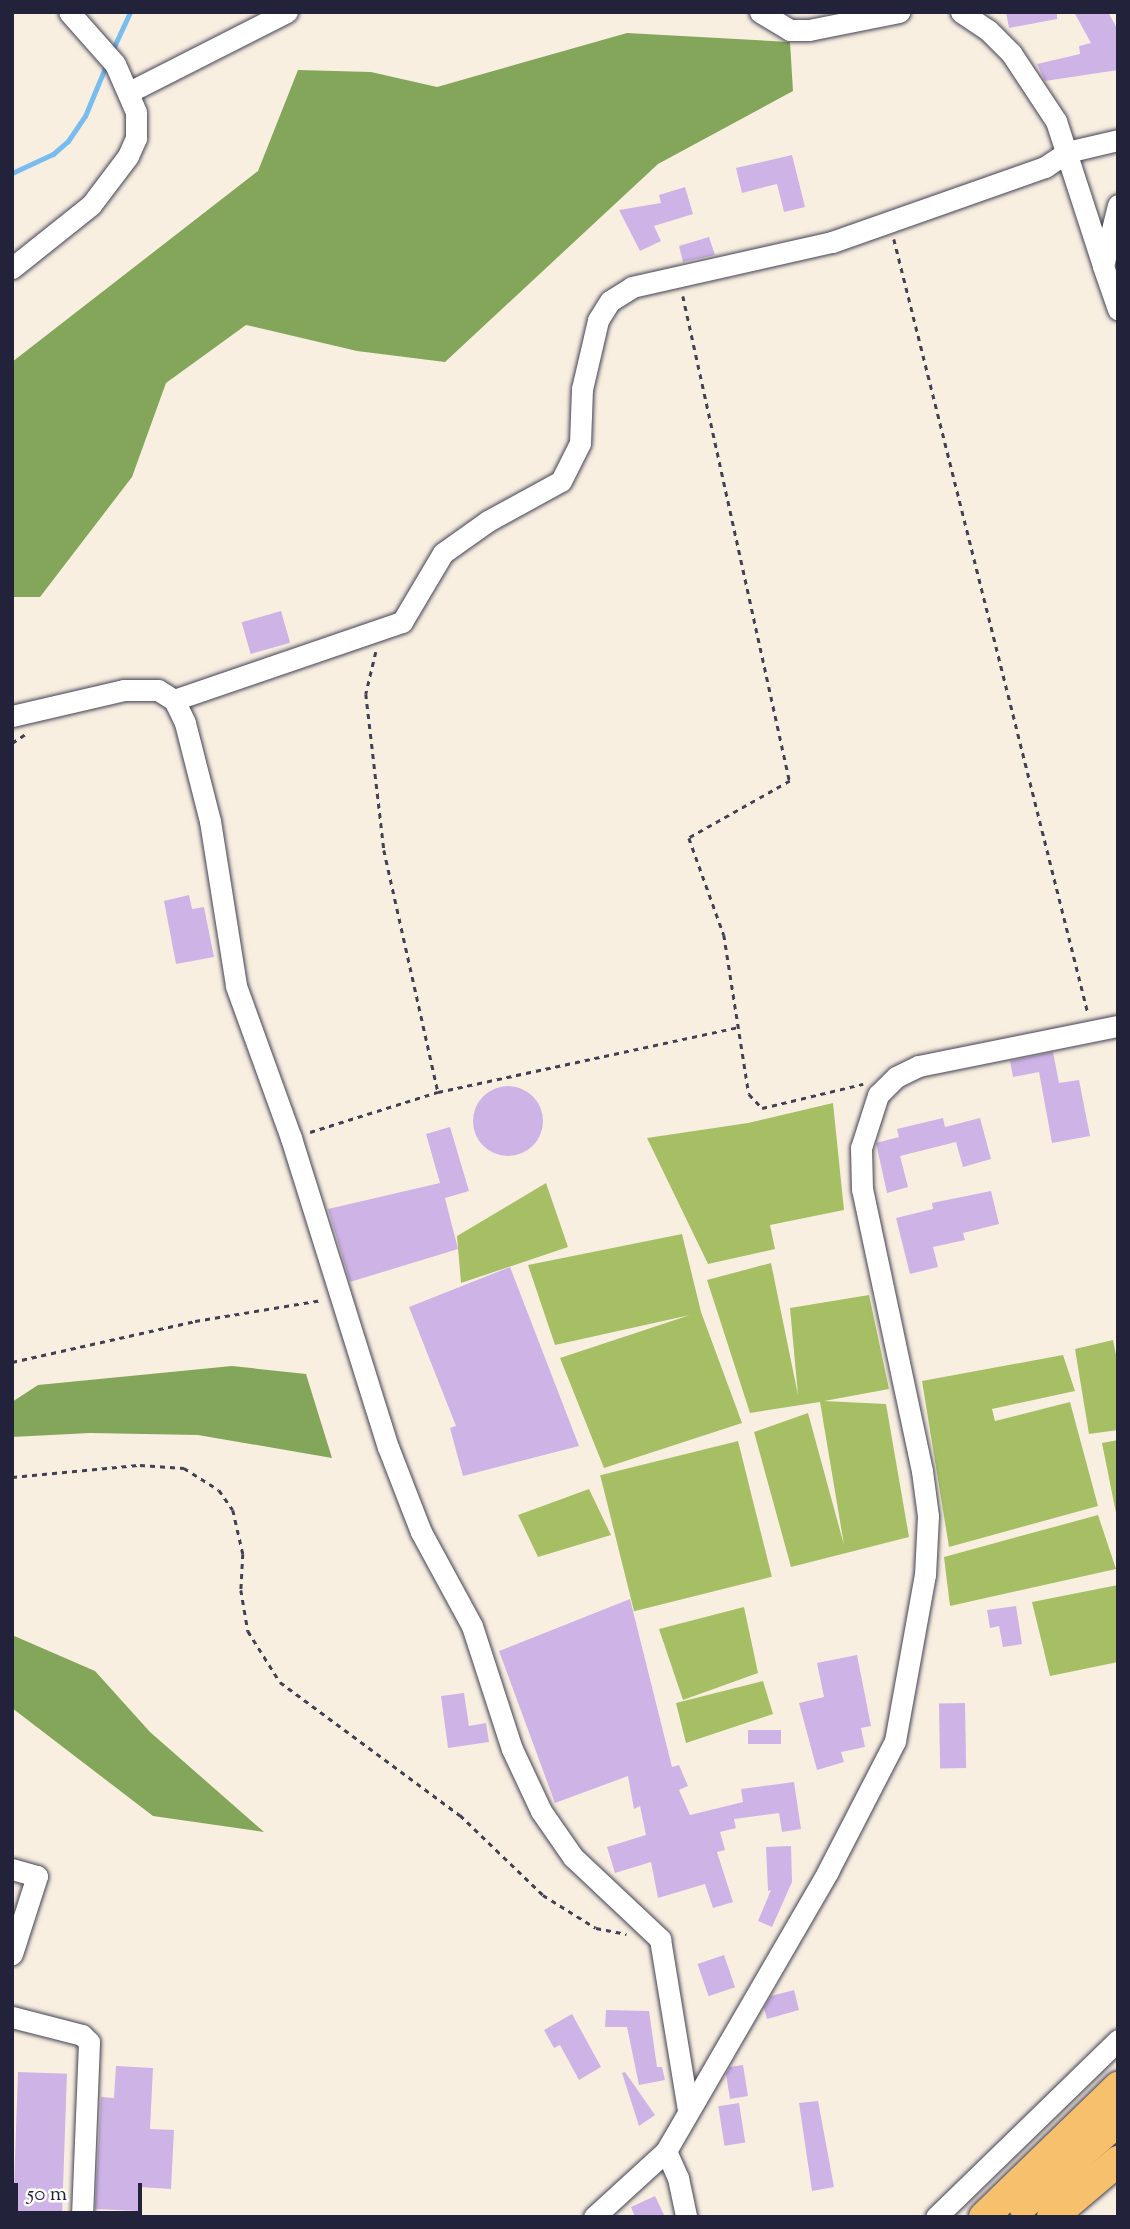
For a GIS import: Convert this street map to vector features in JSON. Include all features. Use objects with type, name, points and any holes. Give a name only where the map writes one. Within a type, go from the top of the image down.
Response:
[{"type":"highway","points":[[984,2217],[1118,2087]]},
{"type":"highway","points":[[1010,2217],[1118,2121]]},
{"type":"highway","points":[[1052,2217],[1118,2161]]},
{"type":"highway","points":[[1076,2217],[1118,2184]]},
{"type":"street","points":[[12,268],[91,205],[128,156],[135,138],[136,112],[130,92],[115,64],[69,12]]},
{"type":"street","points":[[130,92],[287,12]]},
{"type":"street","points":[[760,12],[790,30],[809,30],[899,12]]},
{"type":"street","points":[[961,12],[993,21],[1056,121],[1118,309]]},
{"type":"street","points":[[174,700],[382,633],[401,622],[443,553],[488,521],[561,481],[580,443],[582,389],[598,320],[610,301],[632,287],[832,242],[890,218],[1032,171],[1067,152],[1118,140]]},
{"type":"street","points":[[1103,266],[1118,205]]},
{"type":"street","points":[[12,716],[124,690],[158,690],[174,700],[199,769],[236,986],[291,1138],[388,1447],[421,1532],[472,1626],[512,1749],[541,1811],[573,1857],[660,1939],[688,2110]]},
{"type":"street","points":[[594,2217],[666,2151],[828,1871],[895,1741],[925,1576],[928,1516],[922,1471],[862,1189],[861,1149],[878,1095],[896,1077],[919,1066],[1118,1026]]},
{"type":"street","points":[[12,1869],[37,1876],[12,1954]]},
{"type":"street","points":[[12,2017],[82,2035],[89,2042],[82,2217]]},
{"type":"street","points":[[936,2217],[1118,2040]]},
{"type":"street","points":[[666,2151],[678,2178],[686,2217]]},
{"type":"path","points":[[890,218],[903,286],[1045,832],[1092,1031]]},
{"type":"path","points":[[679,278],[790,781],[689,838],[724,935],[749,1094],[762,1108],[868,1083],[878,1095]]},
{"type":"path","points":[[382,633],[366,694],[384,850],[438,1092]]},
{"type":"path","points":[[291,1138],[438,1092],[738,1027]]},
{"type":"path","points":[[12,1362],[195,1321],[340,1298]]},
{"type":"path","points":[[12,1476],[140,1465],[184,1468],[219,1490],[233,1510],[243,1554],[241,1590],[248,1631],[280,1682],[460,1815],[518,1874],[570,1914],[596,1928],[660,1939]]},
{"type":"green space","points":[[627,33],[790,42],[793,91],[658,164],[445,362],[357,351],[246,325],[166,383],[132,477],[40,597],[12,597],[12,362],[258,171],[298,70],[371,72],[437,87]]},
{"type":"green space","points":[[833,1103],[844,1210],[770,1225],[775,1249],[708,1264],[647,1138],[748,1123]]},
{"type":"green space","points":[[546,1183],[568,1247],[461,1283],[457,1236]]},
{"type":"green space","points":[[682,1234],[701,1312],[742,1423],[604,1468],[560,1358],[690,1315],[555,1345],[528,1265]]},
{"type":"green space","points":[[771,1263],[798,1395],[790,1308],[869,1295],[889,1389],[824,1401],[886,1404],[909,1537],[791,1567],[754,1432],[808,1413],[844,1545],[820,1402],[750,1413],[707,1280]]},
{"type":"green space","points":[[1113,1340],[1118,1365],[1118,1430],[1089,1434],[1075,1349]]},
{"type":"green space","points":[[1063,1355],[1075,1391],[992,1409],[995,1421],[1070,1402],[1098,1506],[949,1547],[922,1381]]},
{"type":"green space","points":[[232,1366],[306,1374],[332,1458],[198,1435],[90,1433],[12,1437],[12,1402],[38,1385]]},
{"type":"green space","points":[[1118,1440],[1118,1523],[1102,1443]]},
{"type":"green space","points":[[738,1441],[772,1577],[634,1611],[600,1475]]},
{"type":"green space","points":[[589,1489],[611,1535],[538,1557],[518,1515]]},
{"type":"green space","points":[[1098,1515],[1116,1569],[950,1606],[944,1557]]},
{"type":"green space","points":[[1118,1585],[1118,1662],[1050,1676],[1032,1602]]},
{"type":"green space","points":[[744,1607],[758,1673],[683,1700],[659,1629]]},
{"type":"green space","points":[[12,1635],[95,1671],[150,1732],[264,1832],[153,1816],[12,1708]]},
{"type":"green space","points":[[763,1681],[773,1714],[686,1743],[676,1703]]},
{"type":"building","points":[[1006,12],[1057,12],[1057,19],[1009,28]]},
{"type":"building","points":[[1074,12],[1108,12],[1118,30],[1118,70],[1045,81],[1037,64],[1080,54],[1079,46],[1091,43]]},
{"type":"building","points":[[792,155],[805,207],[784,212],[777,184],[742,193],[736,168]]},
{"type":"building","points":[[685,187],[693,214],[654,226],[661,241],[640,251],[619,210],[661,203],[659,195]]},
{"type":"building","points":[[709,237],[715,255],[683,262],[679,246]]},
{"type":"building","points":[[281,611],[290,643],[251,654],[242,622]]},
{"type":"building","points":[[189,895],[192,909],[204,907],[214,957],[176,964],[164,901]]},
{"type":"building","points":[[1053,1052],[1059,1083],[1079,1080],[1090,1136],[1052,1143],[1039,1072],[1013,1077],[1010,1061]]},
{"type":"building","points":[[508,1086],[533,1096],[543,1121],[533,1146],[508,1156],[483,1146],[473,1121],[483,1096]]},
{"type":"building","points":[[943,1118],[945,1127],[980,1118],[991,1159],[963,1167],[956,1142],[900,1156],[908,1187],[887,1193],[876,1143],[899,1137],[897,1129]]},
{"type":"building","points":[[450,1127],[469,1191],[445,1198],[458,1249],[350,1282],[328,1209],[440,1183],[426,1134]]},
{"type":"building","points":[[991,1191],[999,1224],[963,1233],[965,1240],[933,1247],[938,1267],[910,1274],[896,1218],[933,1209],[932,1203]]},
{"type":"building","points":[[510,1267],[579,1446],[463,1476],[450,1428],[456,1426],[409,1307]]},
{"type":"building","points":[[630,1599],[672,1767],[679,1765],[688,1786],[679,1790],[690,1815],[743,1802],[741,1789],[794,1782],[801,1829],[782,1832],[779,1813],[734,1819],[736,1828],[720,1832],[725,1850],[717,1852],[733,1902],[713,1908],[705,1884],[658,1898],[651,1862],[615,1873],[607,1847],[646,1835],[640,1806],[634,1809],[628,1776],[555,1803],[499,1651]]},
{"type":"building","points":[[1016,1606],[1022,1644],[1003,1647],[999,1626],[990,1628],[987,1610]]},
{"type":"building","points":[[857,1655],[871,1726],[861,1728],[865,1747],[841,1752],[844,1762],[817,1770],[799,1703],[824,1697],[817,1663]]},
{"type":"building","points":[[464,1693],[469,1726],[486,1723],[489,1742],[448,1748],[441,1696]]},
{"type":"building","points":[[939,1703],[965,1703],[966,1768],[940,1768]]},
{"type":"building","points":[[748,1730],[781,1730],[781,1744],[748,1744]]},
{"type":"building","points":[[791,1846],[792,1882],[772,1927],[758,1921],[771,1890],[768,1891],[766,1847]]},
{"type":"building","points":[[724,1955],[735,1987],[709,1996],[698,1964]]},
{"type":"building","points":[[794,1990],[799,2010],[767,2019],[764,2008],[771,1996]]},
{"type":"building","points":[[606,2010],[649,2011],[657,2067],[662,2067],[665,2080],[639,2085],[627,2027],[605,2027]]},
{"type":"building","points":[[572,2014],[601,2067],[579,2080],[560,2045],[554,2048],[544,2030]]},
{"type":"building","points":[[743,2065],[748,2096],[730,2099],[726,2074],[730,2067]]},
{"type":"building","points":[[116,2066],[153,2068],[150,2129],[174,2130],[171,2189],[139,2187],[138,2211],[95,2209],[101,2097],[114,2098]]},
{"type":"building","points":[[18,2072],[67,2074],[62,2217],[13,2217]]},
{"type":"building","points":[[625,2072],[655,2115],[639,2126],[622,2073]]},
{"type":"building","points":[[818,2101],[834,2187],[812,2191],[799,2103]]},
{"type":"building","points":[[739,2103],[745,2143],[725,2146],[718,2106]]},
{"type":"building","points":[[655,2196],[665,2217],[635,2217],[631,2207]]},
{"type":"waterway","points":[[112,51],[130,12]]},
{"type":"waterway","points":[[12,173],[53,154],[68,141],[85,116],[107,63]]}]
